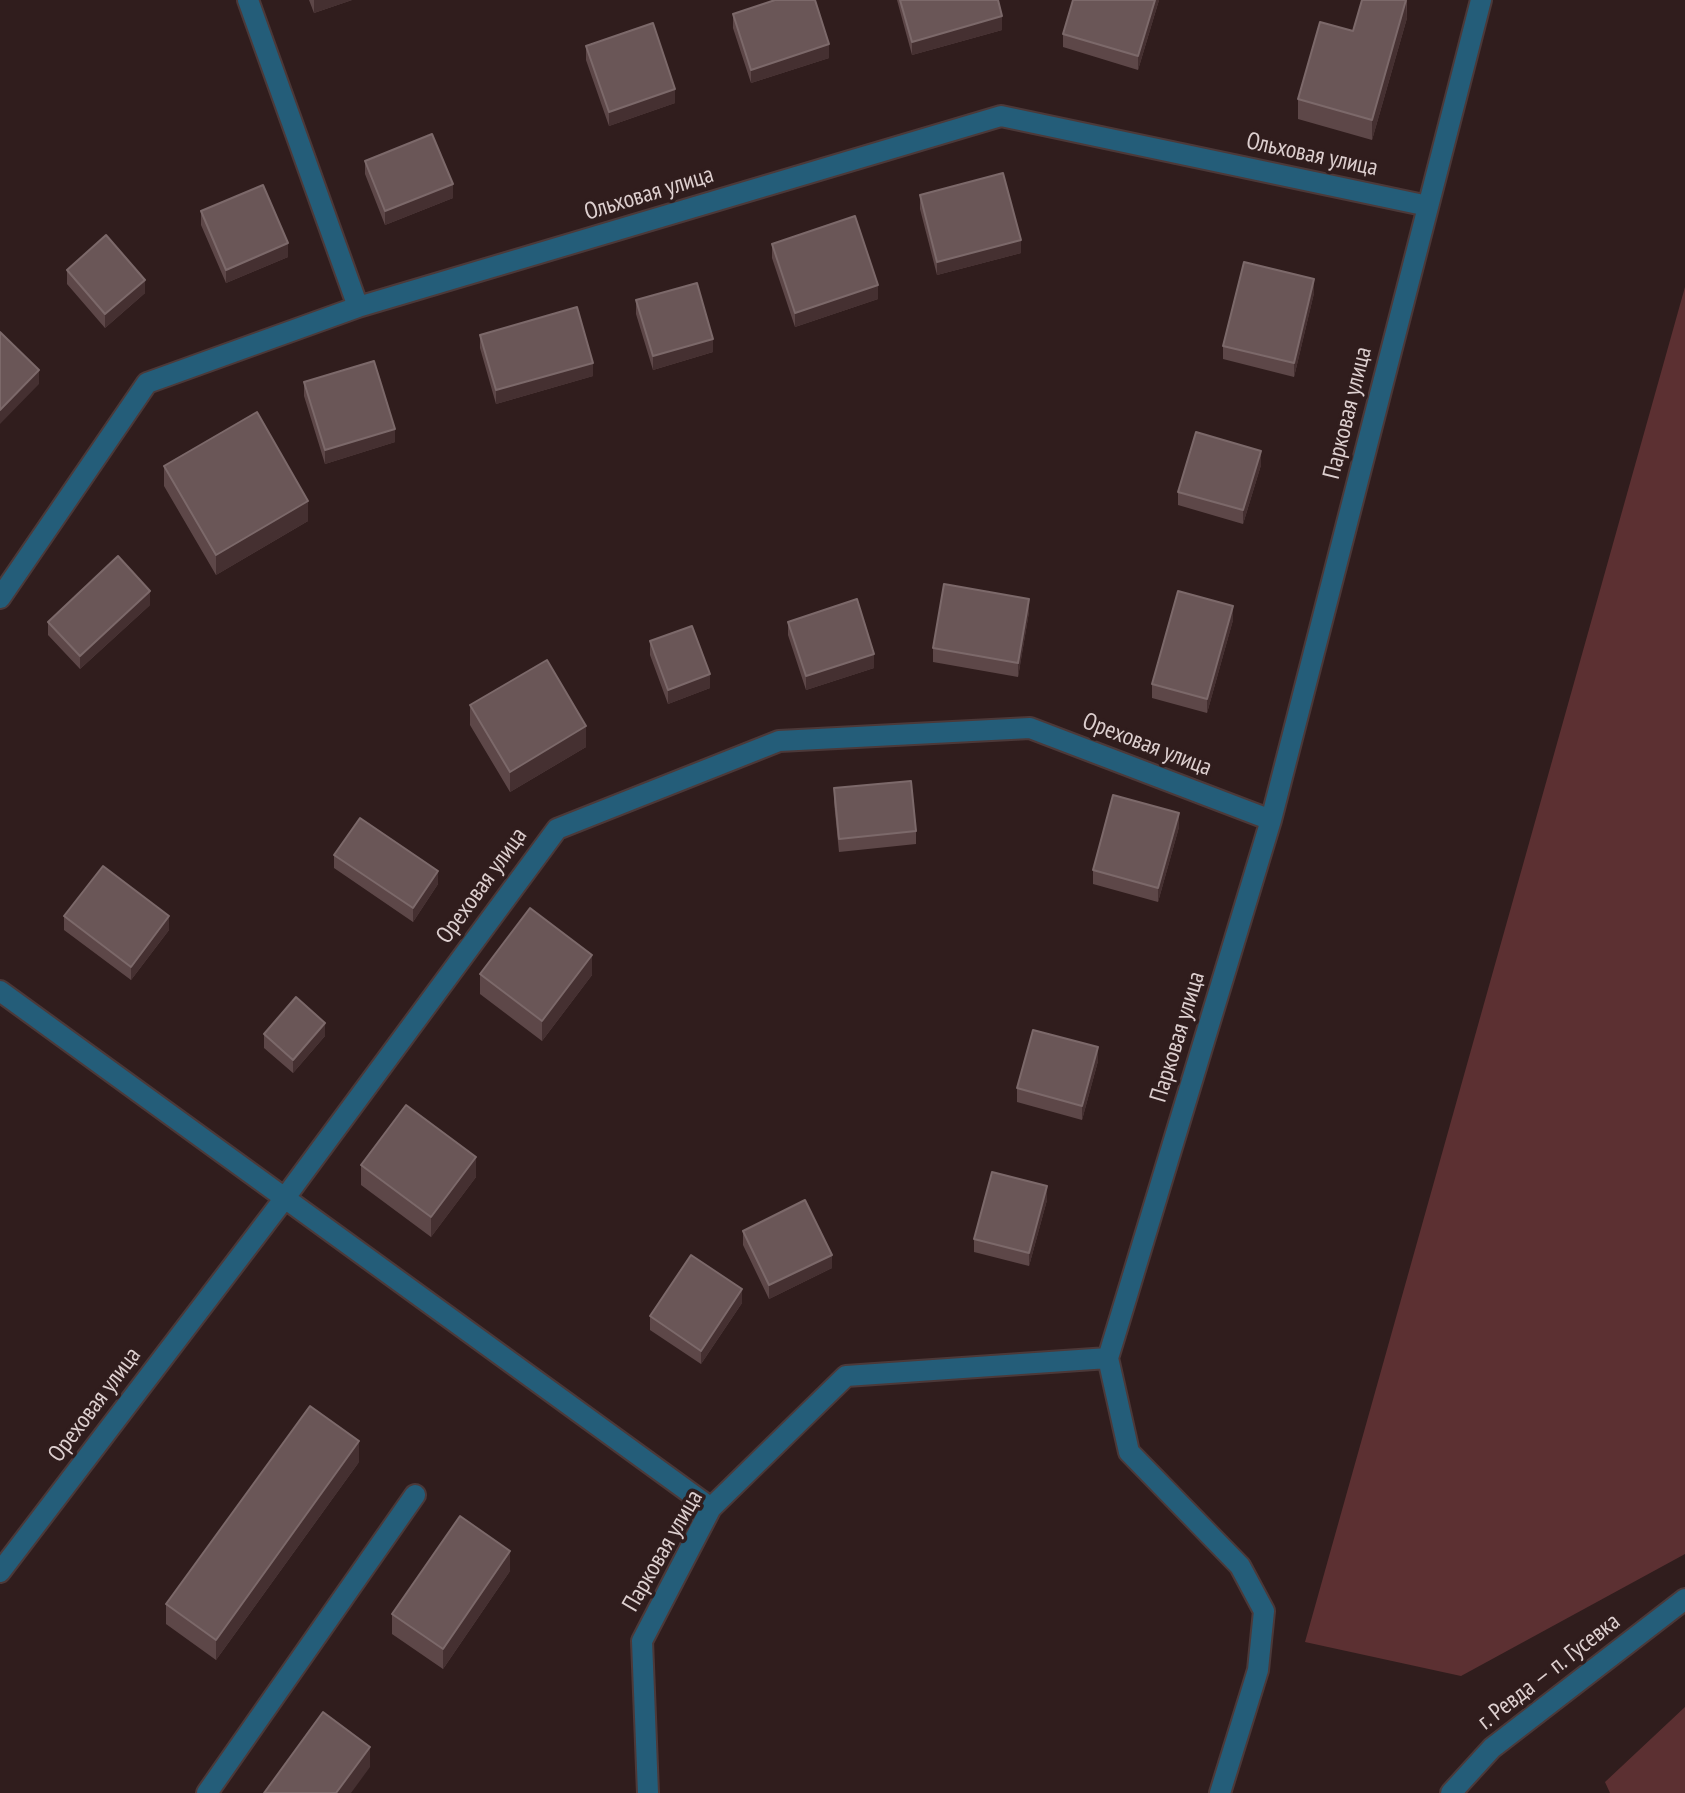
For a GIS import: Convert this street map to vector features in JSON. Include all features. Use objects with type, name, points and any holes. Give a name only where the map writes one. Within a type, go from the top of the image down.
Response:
[{"type":"street","points":[[248,0],[358,307]]},
{"type":"street","name":"Парковая улица","points":[[648,1793],[642,1641],[711,1508],[846,1376],[1108,1358],[1271,820],[1481,0]]},
{"type":"street","name":"Ольховая улица","points":[[0,598],[147,383],[358,307],[1001,116],[1428,206]]},
{"type":"street","name":"Ореховая улица","points":[[0,1572],[284,1199],[557,829],[779,741],[1030,728],[1271,820]]},
{"type":"street","points":[[0,991],[711,1508]]},
{"type":"street","points":[[1108,1358],[1129,1452],[1240,1566],[1264,1611],[1258,1670],[1220,1793]]},
{"type":"street","points":[[207,1793],[415,1495]]},
{"type":"street","name":"г. Ревда — п. Гусевка","points":[[1451,1793],[1492,1748],[1685,1599]]},
{"type":"shaded area","points":[[1685,287],[1685,1554],[1461,1676],[1305,1642]]},
{"type":"shaded area","points":[[1685,1707],[1685,1793],[1610,1793],[1605,1782]]},
{"type":"building","points":[[775,0],[815,0],[829,44],[751,70],[733,14]]},
{"type":"building","points":[[900,0],[998,0],[1002,16],[912,42]]},
{"type":"building","points":[[1073,0],[1155,0],[1138,56],[1063,34]]},
{"type":"building","points":[[1362,0],[1406,0],[1372,120],[1298,99],[1320,22],[1353,31]]},
{"type":"building","points":[[653,23],[675,89],[609,112],[586,46]]},
{"type":"building","points":[[432,134],[453,184],[385,211],[365,161]]},
{"type":"building","points":[[1003,173],[1021,240],[937,262],[920,195]]},
{"type":"building","points":[[263,185],[288,243],[226,270],[201,211]]},
{"type":"building","points":[[855,216],[878,285],[795,313],[772,244]]},
{"type":"building","points":[[106,235],[145,280],[105,314],[67,270]]},
{"type":"building","points":[[1244,262],[1314,279],[1294,363],[1223,346]]},
{"type":"building","points":[[697,283],[713,339],[653,356],[636,300]]},
{"type":"building","points":[[577,307],[593,363],[496,390],[480,335]]},
{"type":"building","points":[[0,332],[39,370],[0,410]]},
{"type":"building","points":[[374,361],[395,429],[325,450],[304,382]]},
{"type":"building","points":[[257,412],[308,501],[216,555],[164,466]]},
{"type":"building","points":[[1196,432],[1261,451],[1243,510],[1178,492]]},
{"type":"building","points":[[118,556],[150,591],[80,656],[48,622]]},
{"type":"building","points":[[944,584],[1029,599],[1018,663],[933,648]]},
{"type":"building","points":[[1178,591],[1233,606],[1207,699],[1152,684]]},
{"type":"building","points":[[857,599],[874,654],[806,676],[788,622]]},
{"type":"building","points":[[692,626],[710,674],[668,690],[650,641]]},
{"type":"building","points":[[547,660],[586,726],[510,772],[470,705]]},
{"type":"building","points":[[911,781],[916,831],[839,839],[834,788]]},
{"type":"building","points":[[1113,795],[1179,813],[1158,888],[1093,870]]},
{"type":"building","points":[[360,818],[438,871],[413,908],[334,855]]},
{"type":"building","points":[[103,866],[169,916],[131,967],[64,916]]},
{"type":"building","points":[[530,908],[592,955],[542,1021],[480,974]]},
{"type":"building","points":[[296,997],[325,1023],[293,1060],[264,1034]]},
{"type":"building","points":[[1033,1030],[1098,1047],[1082,1106],[1017,1088]]},
{"type":"building","points":[[406,1105],[476,1157],[431,1217],[361,1165]]},
{"type":"building","points":[[992,1172],[1047,1186],[1029,1253],[974,1239]]},
{"type":"building","points":[[805,1200],[832,1255],[769,1285],[743,1231]]},
{"type":"building","points":[[691,1255],[742,1289],[701,1351],[650,1316]]},
{"type":"building","points":[[310,1406],[359,1441],[216,1640],[166,1604]]},
{"type":"building","points":[[460,1516],[510,1551],[443,1649],[392,1614]]},
{"type":"building","points":[[323,1712],[370,1747],[336,1793],[264,1793]]}]
